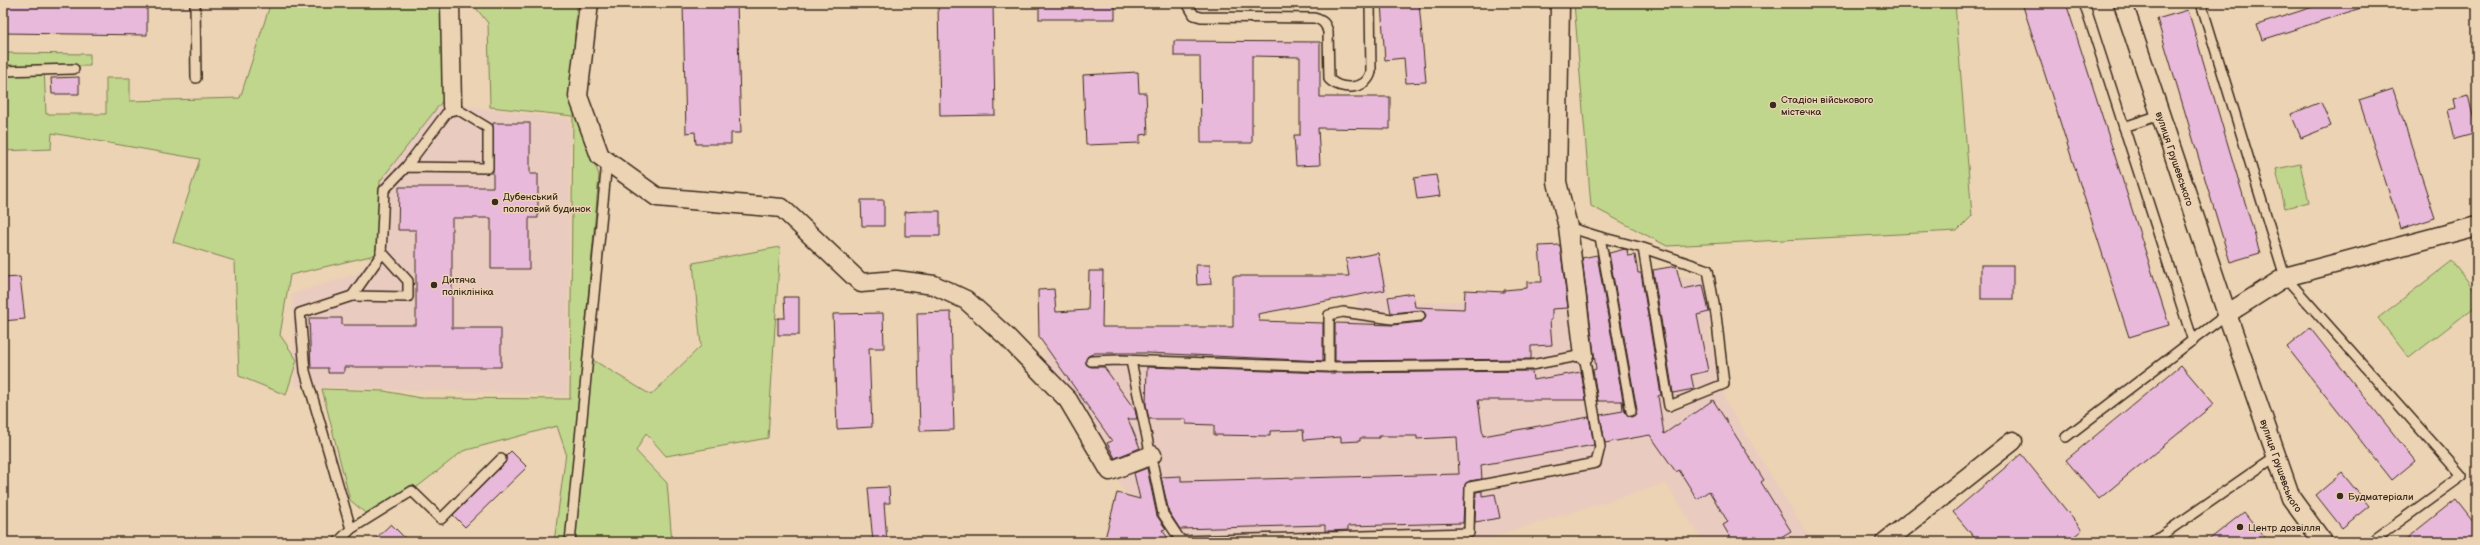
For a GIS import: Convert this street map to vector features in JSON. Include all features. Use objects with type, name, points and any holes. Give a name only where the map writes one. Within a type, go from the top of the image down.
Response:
[{"type":"street","points":[[450,3],[452,106]]},
{"type":"street","points":[[589,3],[578,96],[600,156],[656,197],[782,208],[861,283],[896,280],[934,285],[966,300],[1007,337],[1068,400],[1110,471],[1152,455]]},
{"type":"street","points":[[1560,3],[1557,182],[1568,228],[1584,356]]},
{"type":"street","name":"вулиця Грушевського","points":[[2125,3],[2160,115],[2291,498],[2323,542]]},
{"type":"street","points":[[2227,314],[2285,278],[2477,226]]},
{"type":"street","points":[[1885,542],[2013,440]]},
{"type":"lane","points":[[195,3],[196,78]]},
{"type":"lane","points":[[1187,3],[1194,15],[1200,17],[1321,20],[1326,25],[1328,32],[1329,79],[1334,84],[1341,86],[1357,86],[1364,84],[1369,79],[1371,72],[1370,3]]},
{"type":"lane","points":[[2084,3],[2194,342]]},
{"type":"lane","points":[[2201,3],[2285,278],[2462,476],[2371,542]]},
{"type":"lane","points":[[3,71],[74,69]]},
{"type":"lane","points":[[352,296],[381,255],[384,190],[406,167],[452,106],[488,128],[488,168],[406,167]]},
{"type":"lane","points":[[2124,127],[2160,115]]},
{"type":"lane","points":[[570,542],[607,161]]},
{"type":"lane","points":[[1568,228],[1643,248],[1708,270],[1716,315],[1724,384],[1669,406],[1643,248]]},
{"type":"lane","points":[[1600,237],[1631,411]]},
{"type":"lane","points":[[351,529],[305,371],[300,314],[352,296],[408,297],[408,281],[381,251]]},
{"type":"lane","points":[[1329,367],[1329,315],[1343,312],[1392,319],[1420,316]]},
{"type":"lane","points":[[2066,437],[2194,342],[2227,314]]},
{"type":"lane","points":[[1091,361],[1131,361],[1329,367],[1531,365],[1584,356],[1600,447],[1596,463],[1470,487],[1469,533],[1181,540],[1163,514],[1152,455],[1131,361]]},
{"type":"lane","points":[[2152,542],[2276,456]]},
{"type":"lane","points":[[338,542],[351,529],[412,491],[441,519],[501,459]]},
{"type":"shaded area","points":[[441,103],[570,119],[567,395],[295,386],[292,294],[357,274],[379,251],[380,181]]},
{"type":"shaded area","points":[[1542,258],[1636,264],[1641,276],[1708,278],[1718,322],[1708,327],[1725,401],[1812,542],[1704,542],[1666,483],[1481,540],[1481,542],[1111,542],[1128,498],[1067,384],[1046,384],[1043,323],[1076,336],[1328,337],[1357,309],[1359,277],[1383,272],[1393,306],[1432,302],[1544,298]]},
{"type":"green space","points":[[268,3],[441,3],[444,99],[380,181],[379,254],[290,275],[280,335],[297,360],[286,395],[239,376],[235,261],[173,242],[200,159],[52,133],[51,149],[3,151],[3,53],[90,54],[90,66],[44,66],[46,114],[106,114],[106,78],[130,78],[130,101],[240,98],[270,5]]},
{"type":"green space","points":[[472,3],[577,3],[571,97],[599,175],[583,354],[651,395],[701,346],[693,263],[780,247],[768,438],[666,456],[646,433],[636,451],[667,483],[672,542],[554,542],[566,453],[557,426],[463,451],[412,491],[370,517],[350,500],[322,389],[384,391],[420,398],[570,399],[573,116],[490,107],[488,23]]},
{"type":"green space","name":"Стадіон військового містечка","points":[[1574,3],[1955,3],[1972,216],[1957,231],[1667,246],[1591,206]]},
{"type":"green space","points":[[2300,164],[2309,202],[2285,208],[2276,169]]},
{"type":"green space","points":[[2452,261],[2477,293],[2477,305],[2409,358],[2378,318]]},
{"type":"building","points":[[3,3],[147,3],[147,35],[3,33]]},
{"type":"building","points":[[683,3],[737,3],[741,133],[731,133],[731,144],[696,144],[695,132],[686,133]]},
{"type":"building","points":[[938,3],[993,3],[995,115],[940,116]]},
{"type":"building","points":[[1039,3],[1115,3],[1115,19],[1039,19]]},
{"type":"building","points":[[1381,3],[1419,3],[1426,82],[1406,83],[1404,58],[1385,60]]},
{"type":"building","points":[[2022,3],[2066,3],[2169,325],[2129,337]]},
{"type":"building","points":[[2325,3],[2366,3],[2367,6],[2262,40],[2257,25]]},
{"type":"building","points":[[2188,10],[2260,253],[2230,262],[2157,19]]},
{"type":"building","points":[[1174,41],[1320,42],[1320,97],[1390,97],[1390,129],[1318,128],[1320,165],[1296,166],[1294,135],[1300,135],[1300,57],[1252,56],[1252,143],[1201,143],[1200,56],[1174,56]]},
{"type":"building","points":[[1138,72],[1139,93],[1146,93],[1148,134],[1140,135],[1140,143],[1086,145],[1083,75]]},
{"type":"building","points":[[79,77],[79,94],[52,94],[51,78]]},
{"type":"building","points":[[2393,89],[2435,218],[2401,229],[2359,100]]},
{"type":"building","points":[[2468,95],[2477,133],[2455,139],[2448,110],[2456,108],[2454,99]]},
{"type":"building","points":[[2321,102],[2331,126],[2301,138],[2291,114]]},
{"type":"building","name":"Дитяча поліклініка","points":[[493,123],[530,123],[530,174],[538,174],[538,218],[529,218],[529,269],[491,269],[491,218],[452,218],[452,328],[501,328],[501,367],[344,367],[344,373],[328,373],[328,368],[311,368],[309,318],[342,318],[342,325],[416,325],[416,230],[398,230],[399,187],[493,187]]},
{"type":"building","points":[[1436,175],[1440,196],[1417,199],[1414,178]]},
{"type":"building","points":[[861,200],[884,200],[884,226],[862,226]]},
{"type":"building","points":[[940,211],[940,236],[905,236],[905,212]]},
{"type":"building","points":[[1560,245],[1568,308],[1552,309],[1552,320],[1550,320],[1552,345],[1531,346],[1531,359],[1335,361],[1335,323],[1393,325],[1421,322],[1425,319],[1426,315],[1422,310],[1391,313],[1388,297],[1413,293],[1415,307],[1464,309],[1465,290],[1504,292],[1504,290],[1527,288],[1527,282],[1542,282],[1539,246]]},
{"type":"building","points":[[1625,249],[1627,250],[1628,256],[1635,255],[1638,273],[1641,273],[1661,395],[1658,396],[1664,434],[1713,400],[1764,480],[1761,482],[1791,531],[1773,542],[1733,542],[1723,525],[1728,522],[1709,491],[1697,499],[1679,470],[1676,472],[1650,435],[1605,443],[1600,415],[1623,411],[1622,401],[1598,401],[1593,370],[1596,369],[1582,258],[1597,255],[1625,412],[1632,417],[1637,410],[1609,253]]},
{"type":"building","points":[[1378,253],[1385,290],[1258,314],[1259,321],[1323,323],[1323,361],[1147,353],[1095,353],[1088,356],[1086,364],[1091,367],[1104,367],[1135,410],[1137,419],[1128,419],[1140,448],[1115,458],[1107,443],[1112,441],[1039,337],[1038,290],[1054,289],[1056,312],[1088,310],[1089,271],[1103,271],[1102,327],[1233,327],[1233,276],[1349,276],[1346,259]]},
{"type":"building","points":[[1196,265],[1210,265],[1211,284],[1197,285]]},
{"type":"building","points":[[1981,265],[2013,265],[2013,299],[1981,299]]},
{"type":"building","points":[[1676,266],[1682,289],[1703,285],[1709,312],[1697,315],[1708,371],[1691,375],[1694,389],[1673,393],[1653,270]]},
{"type":"building","points":[[20,277],[25,319],[3,321],[3,278]]},
{"type":"building","points":[[784,297],[799,297],[799,335],[778,335],[778,318],[785,318]]},
{"type":"building","points":[[951,312],[954,430],[920,431],[917,313]]},
{"type":"building","points":[[883,313],[884,348],[869,348],[872,427],[837,429],[833,314]]},
{"type":"building","points":[[2310,328],[2415,461],[2392,480],[2287,347]]},
{"type":"building","points":[[2181,365],[2214,404],[2099,499],[2066,460]]},
{"type":"building","points":[[1147,367],[1329,373],[1532,371],[1533,380],[1581,372],[1586,400],[1478,400],[1483,436],[1589,417],[1594,445],[1481,465],[1482,479],[1469,481],[1465,485],[1463,523],[1348,526],[1348,530],[1330,531],[1325,531],[1325,525],[1180,529],[1169,512],[1161,477],[1181,476],[1181,481],[1459,474],[1457,437],[1417,439],[1417,436],[1379,436],[1379,438],[1360,438],[1360,441],[1341,442],[1341,437],[1304,440],[1303,430],[1270,431],[1270,436],[1214,435],[1214,425],[1186,424],[1186,419],[1149,419],[1146,405]]},
{"type":"building","points":[[511,451],[527,467],[465,527],[453,515],[505,463],[506,456]]},
{"type":"building","points":[[2021,454],[2082,530],[2067,542],[1978,542],[1953,512]]},
{"type":"building","points":[[1147,468],[1157,516],[1166,529],[1162,530],[1171,542],[1104,542],[1117,493],[1140,499],[1134,473]]},
{"type":"building","points":[[2342,473],[2369,506],[2342,528],[2316,495]]},
{"type":"building","points":[[889,487],[890,503],[884,503],[887,542],[873,542],[868,488]]},
{"type":"building","points":[[1482,491],[1482,496],[1495,494],[1500,518],[1475,522],[1476,492]]},
{"type":"building","points":[[2456,499],[2477,526],[2477,538],[2472,542],[2402,542]]},
{"type":"building","name":"Центр дозвілля","points":[[2244,512],[2268,542],[2206,542]]},
{"type":"building","points":[[391,524],[409,542],[372,542]]},
{"type":"place","name":"Стадіон військового містечка","points":[[1773,105]]},
{"type":"place","name":"Дубенський пологовий будинок","points":[[495,202]]},
{"type":"place","name":"Дитяча поліклініка","points":[[434,285]]},
{"type":"place","name":"Будматеріали","points":[[2340,496]]},
{"type":"place","name":"Центр дозвілля","points":[[2240,527]]}]
